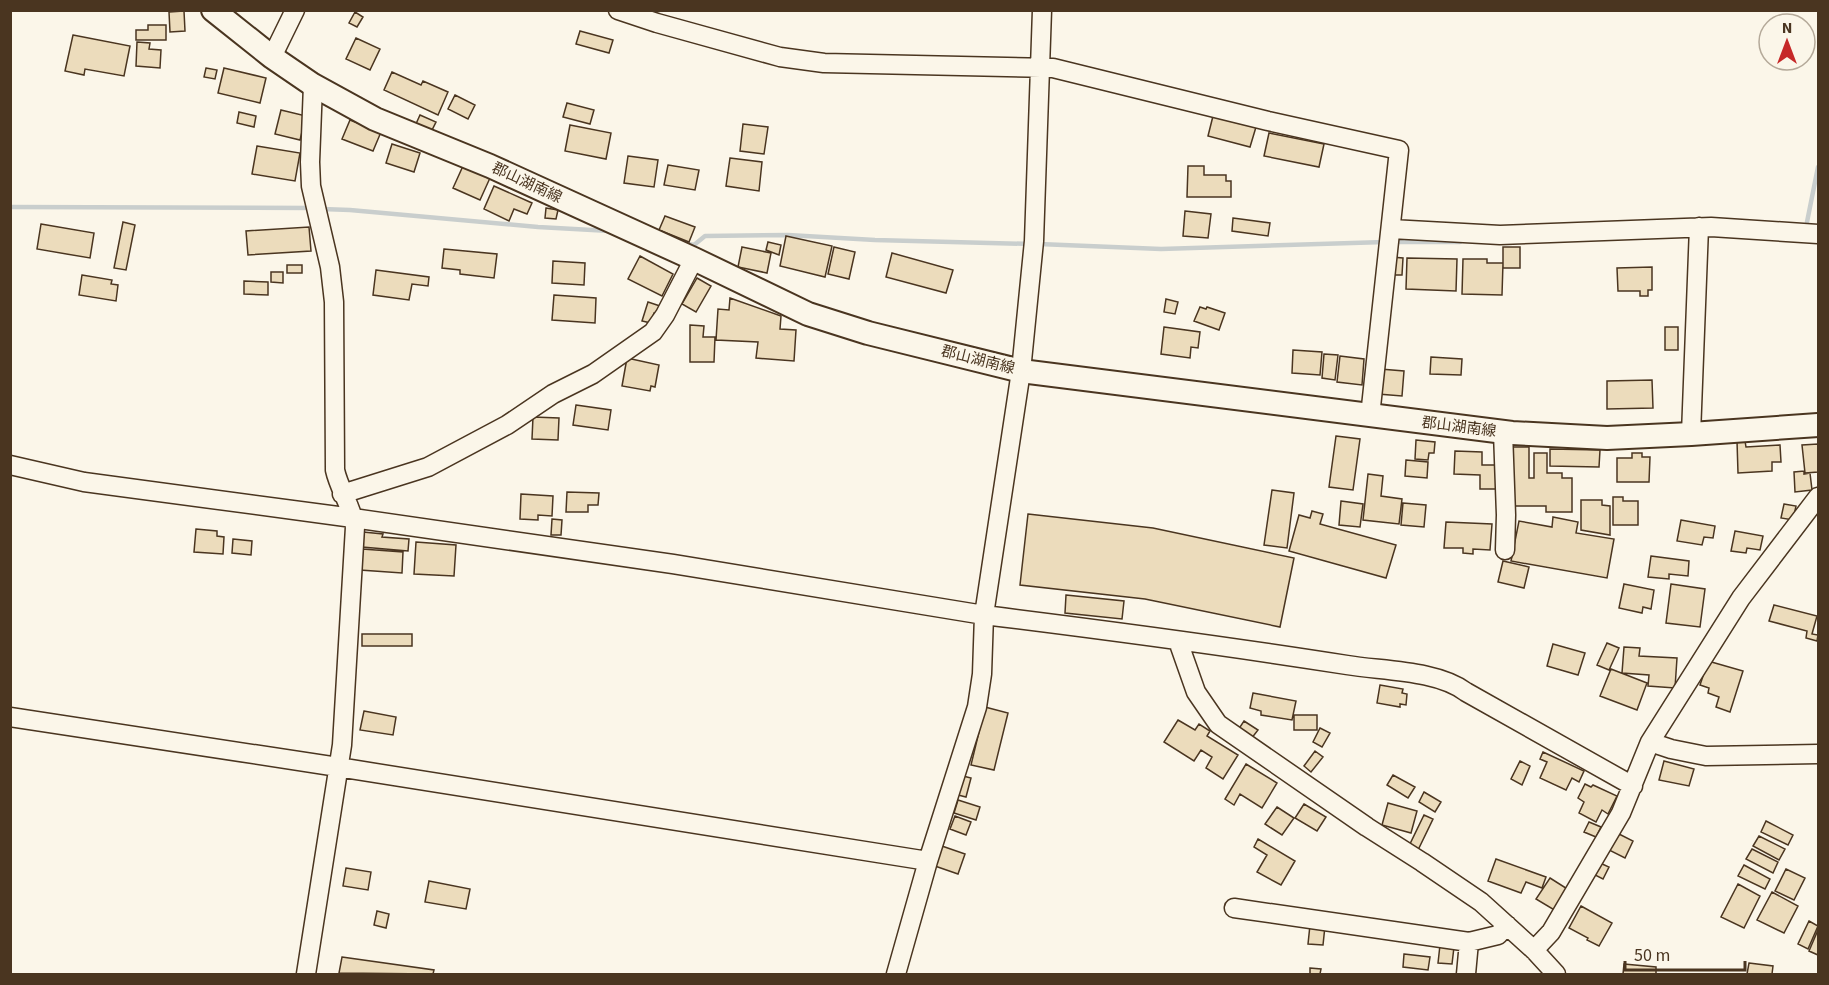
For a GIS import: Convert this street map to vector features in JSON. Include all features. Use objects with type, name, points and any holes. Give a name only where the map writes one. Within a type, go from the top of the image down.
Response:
[{"type":"main road","name":"郡山湖南線","points":[[213,10],[272,57],[313,84],[375,119],[490,166],[808,314],[868,333],[1021,371],[1503,432],[1607,438],[1818,425]]},
{"type":"street","points":[[272,57],[295,10]]},
{"type":"street","points":[[618,10],[780,57],[824,63],[1053,68],[1268,121],[1399,150],[1370,416]]},
{"type":"street","points":[[896,975],[928,861],[977,707],[982,674],[984,615],[1021,371],[1034,241],[1042,10]]},
{"type":"street","points":[[306,975],[342,745],[355,527],[337,480],[334,458],[334,303],[330,267],[311,186],[313,84]]},
{"type":"street","points":[[1392,229],[1500,235],[1699,227],[1817,229]]},
{"type":"street","points":[[1691,434],[1699,227]]},
{"type":"street","points":[[342,494],[428,467],[467,448],[553,394],[593,374],[653,333],[694,259]]},
{"type":"street","points":[[1503,432],[1505,550]]},
{"type":"street","points":[[10,465],[84,482],[673,564],[984,615],[1409,673],[1457,686],[1633,786]]},
{"type":"street","points":[[1534,950],[1551,932],[1621,813],[1650,742],[1741,598],[1818,497]]},
{"type":"street","points":[[1178,641],[1196,692],[1218,724],[1473,897],[1534,950],[1556,975]]},
{"type":"street","points":[[10,717],[928,861]]},
{"type":"street","points":[[1650,742],[1706,756],[1818,754]]},
{"type":"street","points":[[1234,908],[1469,942],[1498,935],[1507,925]]},
{"type":"street","points":[[1466,975],[1469,942]]},
{"type":"building","points":[[184,11],[185,31],[170,32],[169,12]]},
{"type":"building","points":[[355,12],[363,17],[357,27],[349,23]]},
{"type":"building","points":[[148,25],[166,25],[166,40],[136,40],[136,30],[148,30]]},
{"type":"building","points":[[580,31],[613,40],[609,53],[576,44]]},
{"type":"building","points":[[73,35],[130,46],[124,76],[85,69],[84,75],[65,71]]},
{"type":"building","points":[[356,38],[380,49],[370,70],[346,59]]},
{"type":"building","points":[[137,42],[150,43],[149,49],[161,50],[160,68],[136,66]]},
{"type":"building","points":[[206,68],[217,70],[215,79],[204,77]]},
{"type":"building","points":[[224,68],[266,78],[260,103],[218,93]]},
{"type":"building","points":[[392,72],[421,85],[423,81],[448,92],[438,115],[384,90]]},
{"type":"building","points":[[455,95],[475,105],[468,119],[448,109]]},
{"type":"building","points":[[567,103],[594,110],[590,124],[563,117]]},
{"type":"building","points":[[281,110],[306,116],[300,140],[275,134]]},
{"type":"building","points":[[239,112],[256,116],[254,127],[237,123]]},
{"type":"building","points":[[420,115],[436,122],[431,132],[415,126]]},
{"type":"building","points":[[1213,116],[1256,127],[1250,147],[1208,136]]},
{"type":"building","points":[[350,120],[381,132],[373,151],[342,139]]},
{"type":"building","points":[[743,124],[768,127],[764,154],[740,151]]},
{"type":"building","points":[[570,125],[611,133],[606,159],[565,151]]},
{"type":"building","points":[[1269,133],[1324,144],[1319,167],[1264,156]]},
{"type":"building","points":[[392,144],[420,153],[414,172],[386,163]]},
{"type":"building","points":[[257,146],[300,153],[295,181],[252,174]]},
{"type":"building","points":[[628,156],[658,160],[654,187],[624,183]]},
{"type":"building","points":[[730,158],[762,162],[759,191],[726,186]]},
{"type":"building","points":[[668,165],[699,170],[695,190],[664,185]]},
{"type":"building","points":[[463,166],[490,178],[480,200],[453,188]]},
{"type":"building","points":[[1188,166],[1204,166],[1204,175],[1226,175],[1226,181],[1231,181],[1231,197],[1187,197]]},
{"type":"building","points":[[494,186],[532,203],[527,214],[514,209],[509,221],[484,209]]},
{"type":"building","points":[[546,208],[558,210],[556,219],[545,218]]},
{"type":"building","points":[[1185,211],[1211,214],[1208,238],[1183,236]]},
{"type":"building","points":[[665,216],[695,227],[689,242],[659,230]]},
{"type":"building","points":[[1233,218],[1270,223],[1268,236],[1232,231]]},
{"type":"building","points":[[123,222],[135,225],[126,270],[114,268]]},
{"type":"building","points":[[41,224],[94,233],[90,258],[37,249]]},
{"type":"building","points":[[309,227],[311,251],[248,255],[246,231]]},
{"type":"building","points":[[786,236],[832,246],[825,277],[780,266]]},
{"type":"building","points":[[768,242],[781,245],[779,255],[766,250]]},
{"type":"building","points":[[742,247],[771,253],[767,273],[738,267]]},
{"type":"building","points":[[834,247],[855,252],[849,279],[828,274]]},
{"type":"building","points":[[1503,247],[1520,247],[1520,268],[1503,268]]},
{"type":"building","points":[[444,249],[497,254],[494,278],[460,274],[460,270],[442,268]]},
{"type":"building","points":[[892,253],[953,270],[946,293],[886,277]]},
{"type":"building","points":[[640,256],[673,274],[662,296],[628,279]]},
{"type":"building","points":[[1391,257],[1403,258],[1402,275],[1390,275]]},
{"type":"building","points":[[1407,258],[1457,259],[1456,291],[1406,289]]},
{"type":"building","points":[[1463,259],[1487,259],[1487,263],[1503,263],[1502,295],[1462,294]]},
{"type":"building","points":[[553,261],[585,263],[584,285],[552,283]]},
{"type":"building","points":[[287,265],[302,265],[302,273],[287,273]]},
{"type":"building","points":[[1652,267],[1652,290],[1648,290],[1648,296],[1640,296],[1640,291],[1618,291],[1617,268]]},
{"type":"building","points":[[376,270],[429,277],[428,286],[412,284],[409,300],[373,295]]},
{"type":"building","points":[[271,272],[283,272],[283,283],[271,282]]},
{"type":"building","points":[[82,275],[112,280],[111,284],[118,285],[116,301],[79,295]]},
{"type":"building","points":[[697,278],[711,286],[696,312],[682,304]]},
{"type":"building","points":[[244,281],[268,282],[268,295],[244,294]]},
{"type":"building","points":[[554,295],[596,298],[595,323],[552,320]]},
{"type":"building","points":[[730,298],[781,316],[780,329],[796,330],[794,361],[756,358],[758,342],[716,340],[718,309],[729,310]]},
{"type":"building","points":[[1166,299],[1178,302],[1175,314],[1164,312]]},
{"type":"building","points":[[648,302],[660,306],[657,313],[654,313],[651,323],[642,321]]},
{"type":"building","points":[[1200,307],[1225,313],[1219,330],[1194,321]]},
{"type":"building","points":[[690,325],[704,326],[703,337],[715,337],[714,362],[690,362]]},
{"type":"building","points":[[1164,327],[1200,332],[1198,348],[1191,347],[1190,358],[1161,354]]},
{"type":"building","points":[[1665,327],[1678,327],[1678,350],[1665,350]]},
{"type":"building","points":[[1293,350],[1322,352],[1320,375],[1292,373]]},
{"type":"building","points":[[1324,354],[1338,355],[1335,380],[1322,378]]},
{"type":"building","points":[[1340,356],[1364,359],[1362,385],[1337,382]]},
{"type":"building","points":[[1431,357],[1462,359],[1461,375],[1430,374]]},
{"type":"building","points":[[627,358],[659,365],[655,387],[651,386],[650,391],[622,386]]},
{"type":"building","points":[[1380,369],[1404,371],[1402,396],[1378,394]]},
{"type":"building","points":[[1652,380],[1653,408],[1607,409],[1607,381]]},
{"type":"building","points":[[576,405],[611,410],[608,430],[573,425]]},
{"type":"building","points":[[533,417],[559,418],[558,440],[532,439]]},
{"type":"building","points":[[1336,436],[1360,439],[1353,490],[1329,487]]},
{"type":"building","points":[[1416,440],[1435,442],[1434,453],[1429,453],[1428,460],[1415,459]]},
{"type":"building","points":[[1737,441],[1745,441],[1746,447],[1780,445],[1781,462],[1772,462],[1772,471],[1738,473]]},
{"type":"building","points":[[1818,444],[1818,472],[1805,473],[1802,445]]},
{"type":"building","points":[[1511,447],[1529,447],[1529,478],[1534,478],[1534,453],[1547,453],[1547,473],[1562,473],[1562,478],[1572,478],[1572,512],[1546,512],[1546,506],[1511,506]]},
{"type":"building","points":[[1550,449],[1600,450],[1599,467],[1550,466]]},
{"type":"building","points":[[1455,451],[1482,452],[1482,465],[1497,465],[1497,489],[1480,489],[1480,475],[1454,474]]},
{"type":"building","points":[[1632,453],[1642,453],[1642,457],[1650,457],[1649,482],[1617,482],[1617,458],[1632,458]]},
{"type":"building","points":[[1406,460],[1428,462],[1427,478],[1405,476]]},
{"type":"building","points":[[1804,471],[1804,474],[1810,473],[1812,490],[1795,492],[1794,472]]},
{"type":"building","points":[[1368,474],[1383,476],[1381,496],[1402,499],[1399,524],[1363,520]]},
{"type":"building","points":[[1272,490],[1294,493],[1287,548],[1264,545]]},
{"type":"building","points":[[567,492],[599,493],[598,505],[588,505],[588,512],[566,512]]},
{"type":"building","points":[[521,494],[553,496],[552,516],[538,515],[538,520],[520,519]]},
{"type":"building","points":[[1613,497],[1623,497],[1623,501],[1638,501],[1638,525],[1613,525]]},
{"type":"building","points":[[1581,500],[1602,500],[1602,505],[1610,506],[1610,535],[1581,530]]},
{"type":"building","points":[[1341,501],[1363,504],[1360,527],[1339,525]]},
{"type":"building","points":[[1403,503],[1426,505],[1424,527],[1401,525]]},
{"type":"building","points":[[1784,504],[1796,506],[1793,520],[1781,518]]},
{"type":"building","points":[[1312,511],[1323,514],[1320,524],[1396,545],[1386,578],[1289,551],[1299,515],[1310,518]]},
{"type":"building","points":[[1028,514],[1153,528],[1294,558],[1280,627],[1145,599],[1020,585]]},
{"type":"building","points":[[1553,517],[1578,522],[1576,533],[1614,539],[1607,578],[1511,561],[1519,521],[1552,527]]},
{"type":"building","points":[[552,519],[562,520],[561,535],[551,535]]},
{"type":"building","points":[[1681,520],[1715,526],[1713,538],[1704,537],[1702,545],[1677,541]]},
{"type":"building","points":[[1446,522],[1492,524],[1490,550],[1473,549],[1473,554],[1463,553],[1463,548],[1444,548]]},
{"type":"building","points":[[196,529],[217,531],[217,536],[224,537],[223,554],[194,552]]},
{"type":"building","points":[[1735,531],[1763,536],[1760,550],[1747,548],[1746,553],[1731,551]]},
{"type":"building","points":[[363,532],[383,534],[382,537],[409,539],[408,551],[362,547]]},
{"type":"building","points":[[233,539],[252,541],[251,555],[232,553]]},
{"type":"building","points":[[416,542],[456,545],[454,576],[414,574]]},
{"type":"building","points":[[362,549],[403,552],[402,573],[360,570]]},
{"type":"building","points":[[1651,556],[1689,561],[1688,576],[1669,574],[1669,579],[1648,577]]},
{"type":"building","points":[[1503,561],[1529,567],[1524,588],[1498,582]]},
{"type":"building","points":[[1624,584],[1654,590],[1651,609],[1643,607],[1642,613],[1619,608]]},
{"type":"building","points":[[1671,584],[1705,589],[1700,627],[1666,623]]},
{"type":"building","points":[[1066,595],[1124,601],[1122,619],[1065,613]]},
{"type":"building","points":[[1774,605],[1817,616],[1812,634],[1818,635],[1817,641],[1806,638],[1807,631],[1769,621]]},
{"type":"building","points":[[362,634],[412,634],[412,646],[362,646]]},
{"type":"building","points":[[1607,643],[1619,648],[1609,670],[1597,665]]},
{"type":"building","points":[[1553,644],[1585,653],[1578,675],[1547,666]]},
{"type":"building","points":[[1624,647],[1640,648],[1639,656],[1677,658],[1675,688],[1648,686],[1649,675],[1622,673]]},
{"type":"building","points":[[1708,661],[1743,671],[1730,712],[1716,707],[1719,697],[1708,693],[1709,688],[1700,685]]},
{"type":"building","points":[[1611,669],[1647,683],[1637,710],[1600,696]]},
{"type":"building","points":[[1380,685],[1403,689],[1402,693],[1407,694],[1406,705],[1400,704],[1400,707],[1377,703]]},
{"type":"building","points":[[1253,693],[1296,701],[1292,720],[1261,715],[1261,711],[1250,708]]},
{"type":"building","points":[[985,707],[1008,713],[994,770],[971,765]]},
{"type":"building","points":[[364,711],[396,717],[393,735],[360,730]]},
{"type":"building","points":[[1294,715],[1317,715],[1317,730],[1294,730]]},
{"type":"building","points":[[1178,720],[1195,730],[1199,724],[1210,731],[1207,736],[1238,755],[1223,779],[1206,768],[1212,757],[1201,750],[1194,761],[1164,742]]},
{"type":"building","points":[[1244,721],[1258,730],[1251,739],[1238,730]]},
{"type":"building","points":[[1320,728],[1330,733],[1322,747],[1313,742]]},
{"type":"building","points":[[1315,751],[1323,757],[1311,772],[1304,766]]},
{"type":"building","points":[[1543,752],[1584,771],[1579,782],[1572,778],[1566,790],[1540,778],[1547,762],[1540,759]]},
{"type":"building","points":[[1520,761],[1530,766],[1522,785],[1511,779]]},
{"type":"building","points":[[1664,761],[1694,769],[1689,786],[1659,780]]},
{"type":"building","points":[[1246,764],[1277,783],[1262,808],[1240,794],[1234,805],[1225,799]]},
{"type":"building","points":[[1393,775],[1415,787],[1408,798],[1387,785]]},
{"type":"building","points":[[963,776],[971,778],[966,797],[958,795]]},
{"type":"building","points":[[1585,784],[1591,787],[1593,785],[1617,796],[1608,814],[1602,810],[1596,822],[1579,813],[1584,802],[1578,798]]},
{"type":"building","points":[[1424,792],[1441,802],[1435,812],[1419,802]]},
{"type":"building","points":[[958,800],[980,807],[976,820],[954,813]]},
{"type":"building","points":[[1388,803],[1417,811],[1411,833],[1382,825]]},
{"type":"building","points":[[1304,804],[1326,817],[1317,831],[1295,818]]},
{"type":"building","points":[[1277,807],[1294,818],[1282,835],[1265,824]]},
{"type":"building","points":[[1424,815],[1433,819],[1418,850],[1409,846]]},
{"type":"building","points":[[955,816],[971,822],[966,835],[950,829]]},
{"type":"building","points":[[1766,821],[1793,835],[1788,845],[1761,832]]},
{"type":"building","points":[[1589,822],[1601,827],[1596,837],[1584,832]]},
{"type":"building","points":[[1617,833],[1633,841],[1625,858],[1609,850]]},
{"type":"building","points":[[1759,836],[1785,849],[1779,860],[1753,846]]},
{"type":"building","points":[[1258,839],[1295,861],[1281,885],[1257,872],[1267,855],[1254,847]]},
{"type":"building","points":[[939,845],[965,854],[958,874],[932,865]]},
{"type":"building","points":[[1752,849],[1778,862],[1773,873],[1746,859]]},
{"type":"building","points":[[1496,859],[1546,877],[1542,888],[1526,882],[1521,893],[1488,881]]},
{"type":"building","points":[[1600,863],[1609,867],[1603,879],[1595,875]]},
{"type":"building","points":[[1744,865],[1770,879],[1765,889],[1738,876]]},
{"type":"building","points":[[346,868],[371,872],[368,890],[343,886]]},
{"type":"building","points":[[1786,869],[1805,878],[1794,900],[1775,891]]},
{"type":"building","points":[[1550,878],[1569,890],[1556,911],[1536,899]]},
{"type":"building","points":[[429,881],[470,889],[466,909],[425,902]]},
{"type":"building","points":[[1738,884],[1760,896],[1744,928],[1721,917]]},
{"type":"building","points":[[1772,892],[1798,906],[1784,933],[1757,920]]},
{"type":"building","points":[[1581,906],[1612,923],[1599,946],[1569,928]]},
{"type":"building","points":[[377,911],[389,914],[386,928],[374,925]]},
{"type":"building","points":[[1809,921],[1818,926],[1808,949],[1798,944]]},
{"type":"building","points":[[1310,925],[1325,926],[1323,945],[1308,944]]},
{"type":"building","points":[[1818,930],[1818,955],[1809,951]]},
{"type":"building","points":[[1440,945],[1454,947],[1452,964],[1438,963]]},
{"type":"building","points":[[1404,954],[1430,957],[1428,970],[1403,967]]},
{"type":"building","points":[[342,957],[434,970],[433,974],[339,973]]},
{"type":"building","points":[[1749,963],[1773,966],[1772,974],[1747,974]]},
{"type":"building","points":[[1624,964],[1656,967],[1656,974],[1623,974]]},
{"type":"building","points":[[1310,968],[1321,969],[1320,974],[1310,974]]},
{"type":"waterway","points":[[1807,222],[1818,167]]},
{"type":"waterway","points":[[10,207],[311,208]]},
{"type":"waterway","points":[[322,209],[610,231]]},
{"type":"waterway","points":[[683,243],[694,245],[705,236],[788,235],[1031,244]]},
{"type":"waterway","points":[[1039,244],[1161,249],[1385,242]]},
{"type":"waterway","points":[[1393,242],[1460,242]]}]
